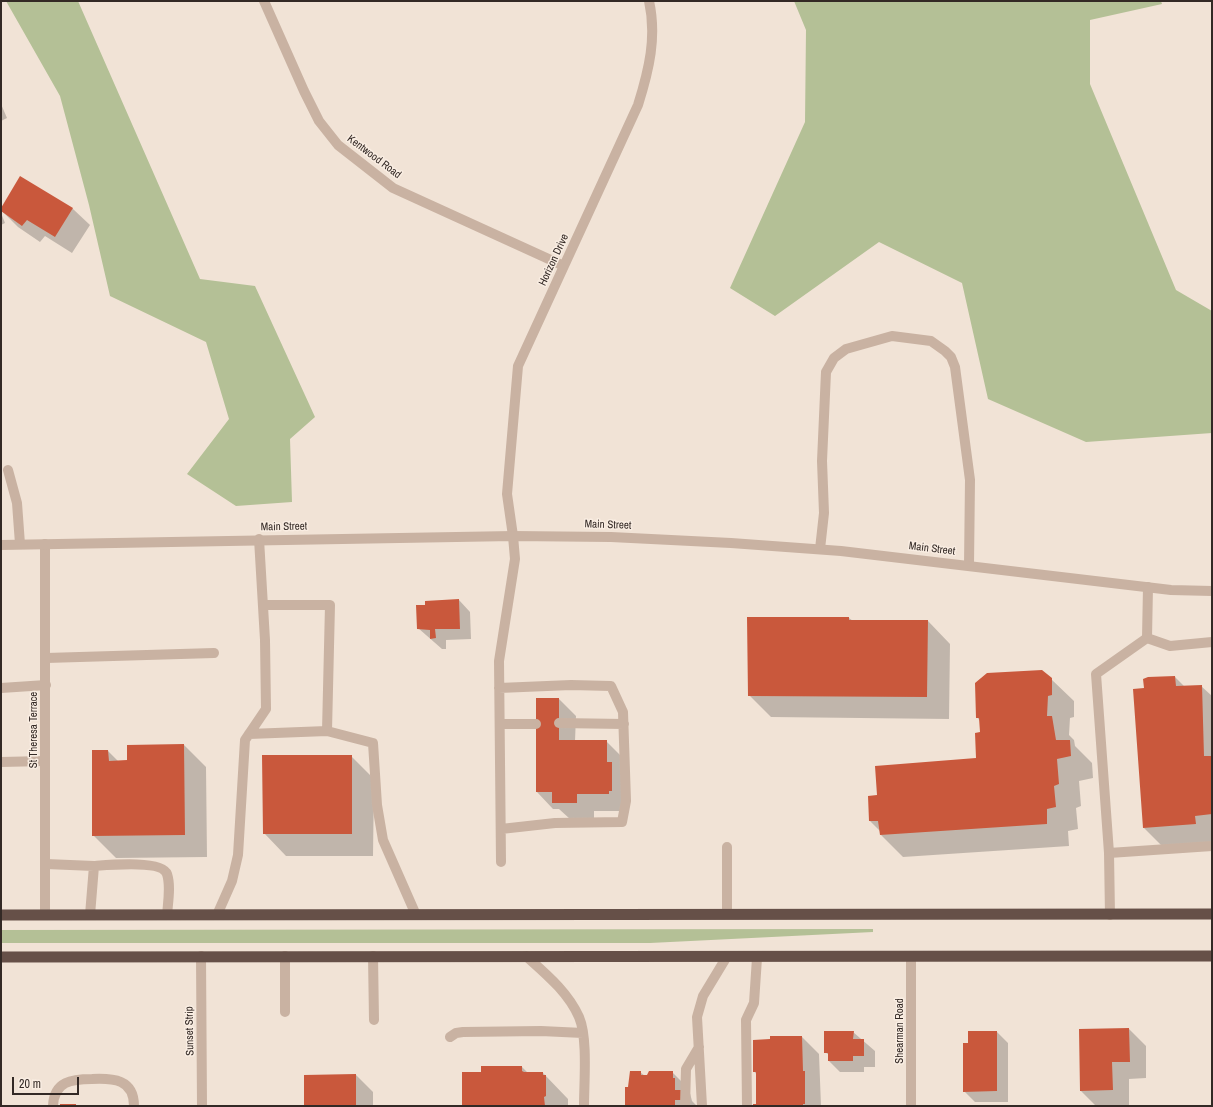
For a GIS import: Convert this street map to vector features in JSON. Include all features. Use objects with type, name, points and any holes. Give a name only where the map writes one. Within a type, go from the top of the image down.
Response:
[{"type":"highway","points":[[1,915],[1212,914]]},
{"type":"highway","points":[[1,957],[526,956],[757,958],[1212,956]]},
{"type":"street","name":"Kentwood Road","points":[[264,1],[310,103],[320,121],[338,145],[393,188],[564,266]]},
{"type":"street","name":"Horizon Drive","points":[[501,862],[499,661],[515,559],[508,494],[518,366],[638,105],[653,47],[652,12],[649,1]]},
{"type":"street","points":[[820,550],[824,514],[822,461],[826,372],[834,358],[846,349],[892,336],[912,338],[931,341],[951,357],[954,367],[970,480],[969,565]]},
{"type":"street","points":[[8,470],[17,503],[20,544]]},
{"type":"street","name":"Main Street","points":[[1,544],[513,536],[674,540],[820,550],[969,565],[1148,587],[1212,591]]},
{"type":"street","points":[[217,915],[232,881],[238,855],[245,740],[266,709],[263,605],[259,539]]},
{"type":"street","name":"St Theresa Terrace","points":[[45,544],[45,915]]},
{"type":"street","points":[[1146,638],[1148,587]]},
{"type":"street","points":[[263,605],[330,605],[327,731]]},
{"type":"street","points":[[1146,638],[1170,646],[1212,642]]},
{"type":"street","points":[[1110,914],[1109,853],[1096,674],[1146,638]]},
{"type":"street","points":[[46,658],[214,653]]},
{"type":"street","points":[[1,688],[46,685]]},
{"type":"street","points":[[500,688],[571,685],[611,686],[623,712],[626,801],[622,822],[555,822],[501,830]]},
{"type":"street","points":[[559,723],[624,724]]},
{"type":"street","points":[[500,724],[536,724]]},
{"type":"street","points":[[249,734],[327,731],[373,743],[377,805],[383,840],[416,915]]},
{"type":"street","points":[[1,762],[45,761]]},
{"type":"street","points":[[1109,853],[1212,846]]},
{"type":"street","points":[[727,847],[727,914]]},
{"type":"street","points":[[46,864],[94,866],[151,865],[162,867],[167,874],[167,914]]},
{"type":"street","points":[[90,915],[94,866]]},
{"type":"street","name":"Sunset Strip","points":[[200,956],[202,1106]]},
{"type":"street","points":[[285,956],[285,1012]]},
{"type":"street","points":[[373,956],[374,1020]]},
{"type":"street","points":[[526,956],[562,990],[579,1016],[583,1032],[584,1106]]},
{"type":"street","name":"Shearman Road","points":[[911,957],[911,1106]]},
{"type":"street","points":[[702,1106],[697,1017],[703,996],[726,958]]},
{"type":"street","points":[[747,1106],[746,1020],[754,1003],[757,958]]},
{"type":"street","points":[[450,1037],[456,1033],[464,1032],[583,1032]]},
{"type":"street","points":[[685,1106],[686,1069],[699,1047]]},
{"type":"street","points":[[53,1106],[56,1091],[68,1081],[74,1079],[110,1078],[116,1079],[127,1086],[134,1098],[134,1106]]},
{"type":"green space","points":[[6,1],[78,1],[200,279],[255,286],[315,417],[290,439],[292,502],[236,506],[187,474],[229,419],[206,342],[110,296],[89,205],[60,96]]},
{"type":"green space","points":[[794,1],[1161,1],[1162,4],[1090,20],[1090,84],[1176,290],[1212,311],[1212,433],[1086,442],[988,399],[962,283],[879,242],[775,316],[730,288],[805,122],[806,30]]},
{"type":"green space","points":[[873,929],[873,932],[650,943],[1,943],[1,930]]},
{"type":"building","points":[[20,176],[73,208],[55,237],[27,220],[22,226],[1,211],[1,208]]},
{"type":"building","points":[[459,599],[460,629],[435,629],[436,638],[430,639],[430,630],[417,629],[416,605],[425,605],[425,601]]},
{"type":"building","points":[[747,617],[849,617],[849,620],[928,620],[927,697],[748,696]]},
{"type":"building","points":[[1042,670],[1052,678],[1052,695],[1048,696],[1047,716],[1052,716],[1056,740],[1070,740],[1071,756],[1057,759],[1059,784],[1054,786],[1056,807],[1047,809],[1047,824],[880,835],[878,821],[869,821],[868,796],[877,795],[875,766],[976,758],[975,733],[980,732],[979,718],[976,718],[975,683],[987,673]]},
{"type":"building","points":[[1175,676],[1176,686],[1202,685],[1204,756],[1212,756],[1212,814],[1195,816],[1196,824],[1143,828],[1133,689],[1144,688],[1143,679],[1148,677]]},
{"type":"building","points":[[536,698],[559,698],[559,740],[607,740],[607,762],[612,762],[612,791],[609,791],[609,794],[577,794],[577,803],[552,803],[552,792],[536,792]]},
{"type":"building","points":[[184,744],[185,835],[92,836],[92,750],[108,750],[109,761],[127,760],[127,745]]},
{"type":"building","points":[[262,755],[352,755],[352,834],[263,834]]},
{"type":"building","points":[[1129,1028],[1130,1062],[1112,1062],[1113,1090],[1080,1091],[1079,1029]]},
{"type":"building","points":[[824,1031],[854,1031],[853,1039],[864,1039],[864,1056],[853,1056],[853,1061],[828,1061],[828,1053],[824,1053]]},
{"type":"building","points":[[968,1031],[997,1031],[997,1091],[963,1092],[963,1043],[968,1043]]},
{"type":"building","points":[[770,1036],[802,1036],[803,1071],[805,1071],[805,1104],[803,1104],[803,1106],[753,1106],[753,1104],[756,1104],[756,1072],[753,1072],[753,1040],[770,1039]]},
{"type":"building","points":[[481,1066],[522,1066],[522,1071],[524,1072],[543,1072],[543,1075],[546,1075],[546,1096],[544,1097],[545,1106],[462,1106],[462,1072],[481,1072]]},
{"type":"building","points":[[630,1071],[641,1071],[641,1075],[647,1075],[649,1071],[673,1071],[673,1078],[675,1078],[675,1090],[682,1090],[683,1100],[675,1100],[675,1106],[625,1106],[625,1087],[628,1087]]},
{"type":"building","points":[[356,1074],[356,1106],[304,1106],[304,1075]]},
{"type":"building","points":[[60,1104],[76,1104],[76,1106],[60,1106]]}]
